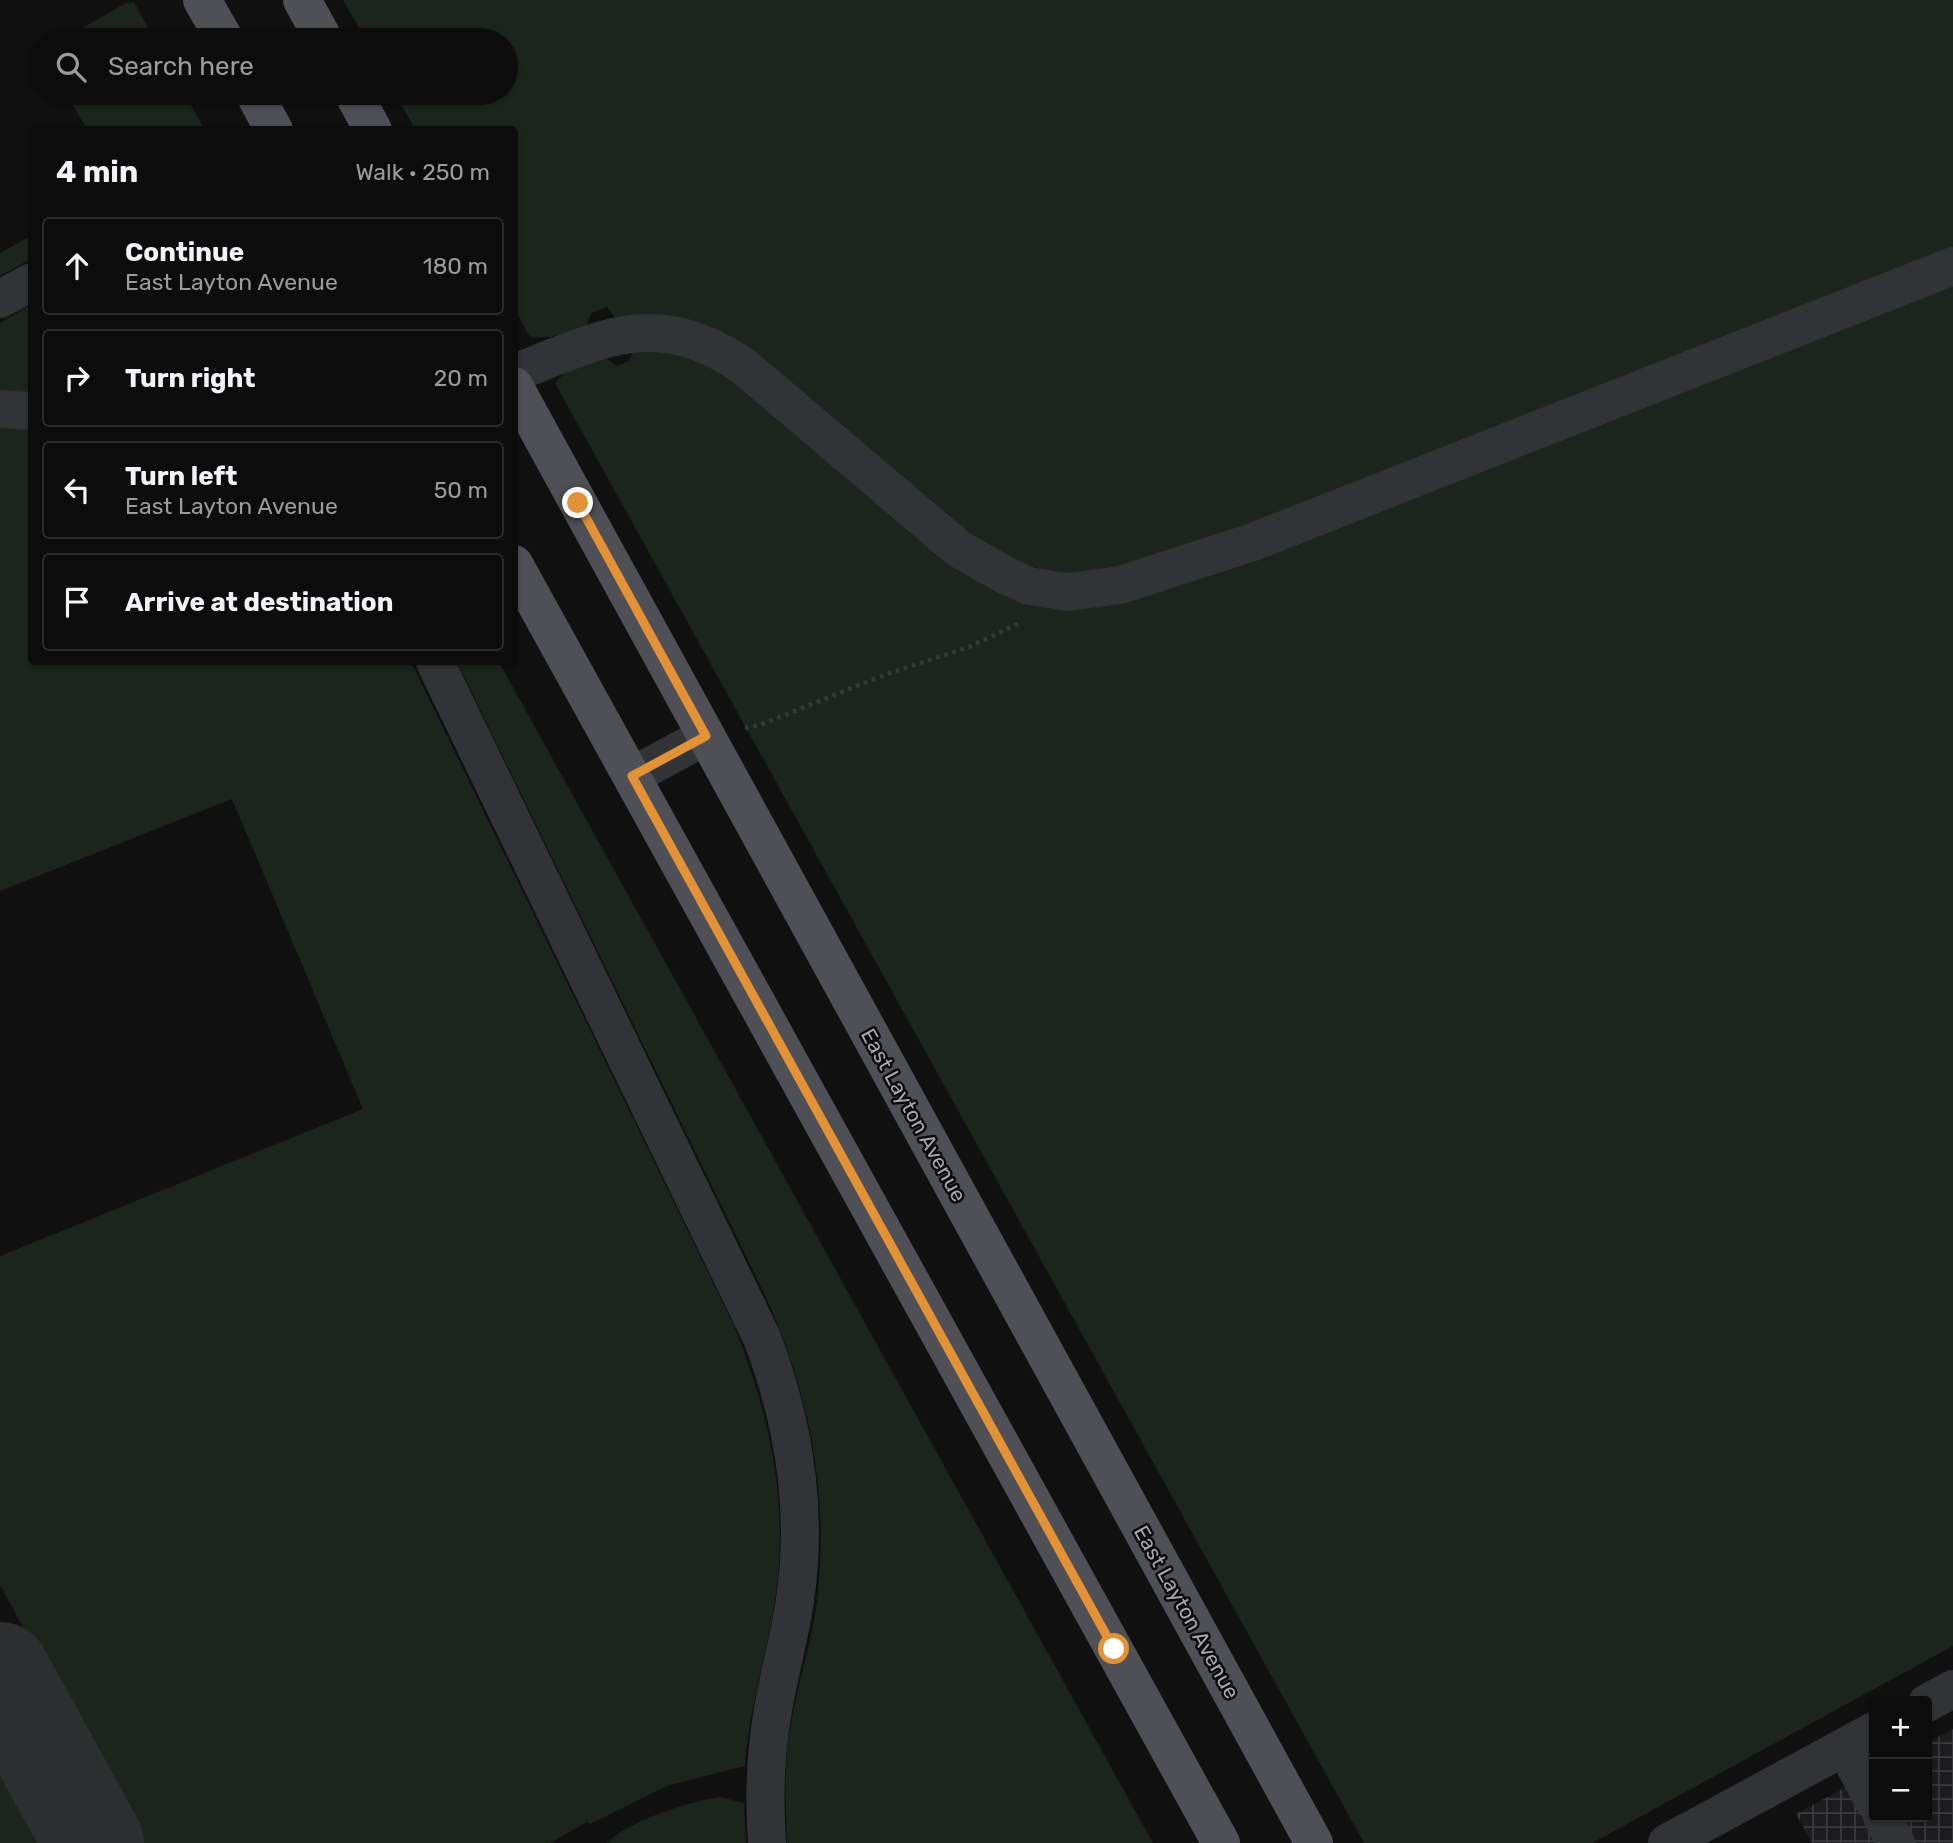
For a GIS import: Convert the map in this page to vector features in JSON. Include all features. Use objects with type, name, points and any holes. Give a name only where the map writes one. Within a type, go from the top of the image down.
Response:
[{"type":"main road","points":[[202,0],[218,28]]},
{"type":"main road","points":[[302,0],[317,28]]},
{"type":"main road","points":[[260,105],[272,126]]},
{"type":"main road","points":[[359,105],[371,126]]},
{"type":"main road","name":"East Layton Avenue","points":[[518,393],[1314,1843]]},
{"type":"main road","points":[[518,571],[1222,1843]]},
{"type":"street","points":[[518,371],[578,347],[639,333],[662,332],[694,339],[742,365],[960,549],[1003,575],[1029,586],[1068,592],[1120,585],[1253,542],[1953,266]]},
{"type":"street","points":[[0,299],[28,284]]},
{"type":"street","points":[[0,409],[28,411]]},
{"type":"street","points":[[436,665],[756,1325],[777,1378],[796,1468],[800,1513],[795,1601],[773,1710],[766,1761],[764,1808],[767,1843]]},
{"type":"street","points":[[632,776],[706,736]]},
{"type":"street","points":[[1932,1700],[1953,1689]]},
{"type":"street","points":[[1667,1843],[1859,1739],[1869,1781]]},
{"type":"street","points":[[1885,1822],[1896,1843]]},
{"type":"path","points":[[706,736],[760,725],[884,674],[970,647],[1033,617],[1068,592]]},
{"type":"shaded area","points":[[343,0],[1953,0],[1953,256],[1177,560],[1077,574],[1037,568],[988,549],[719,332],[692,321],[669,316],[645,315],[616,319],[607,307],[591,313],[587,325],[551,337],[530,337],[518,315],[518,126],[413,126],[402,105],[518,105],[518,28],[359,28]]},
{"type":"shaded area","points":[[134,2],[148,28],[82,28],[126,3]]},
{"type":"shaded area","points":[[73,105],[191,105],[202,126],[85,126]]},
{"type":"shaded area","points":[[28,238],[28,261],[0,276],[0,253]]},
{"type":"shaded area","points":[[1953,278],[1953,1646],[1592,1843],[1364,1843],[555,383],[571,366],[605,357],[617,366],[629,361],[633,352],[644,348],[708,362],[1039,605]]},
{"type":"shaded area","points":[[28,307],[28,394],[0,390],[0,323]]},
{"type":"shaded area","points":[[0,426],[28,429],[28,665],[412,665],[734,1326],[759,1396],[775,1467],[780,1539],[773,1613],[753,1708],[745,1766],[667,1786],[590,1824],[587,1822],[550,1843],[141,1843],[0,1585],[0,1256],[363,1109],[232,799],[0,891]]},
{"type":"shaded area","points":[[458,665],[501,665],[1153,1843],[787,1843],[788,1742],[816,1608],[821,1527],[813,1447],[805,1407],[780,1330]]},
{"type":"shaded area","points":[[1953,1729],[1953,1843],[1812,1843],[1796,1814],[1869,1775],[1869,1822],[1932,1822],[1932,1740]]},
{"type":"shaded area","points":[[0,1760],[45,1843],[0,1843]]},
{"type":"shaded area","points":[[720,1797],[744,1803],[746,1843],[607,1843],[644,1820]]},
{"type":"taxiway","points":[[0,1672],[94,1843]]},
{"type":"route","points":[[578,503],[706,736],[632,776],[1114,1649]]}]
